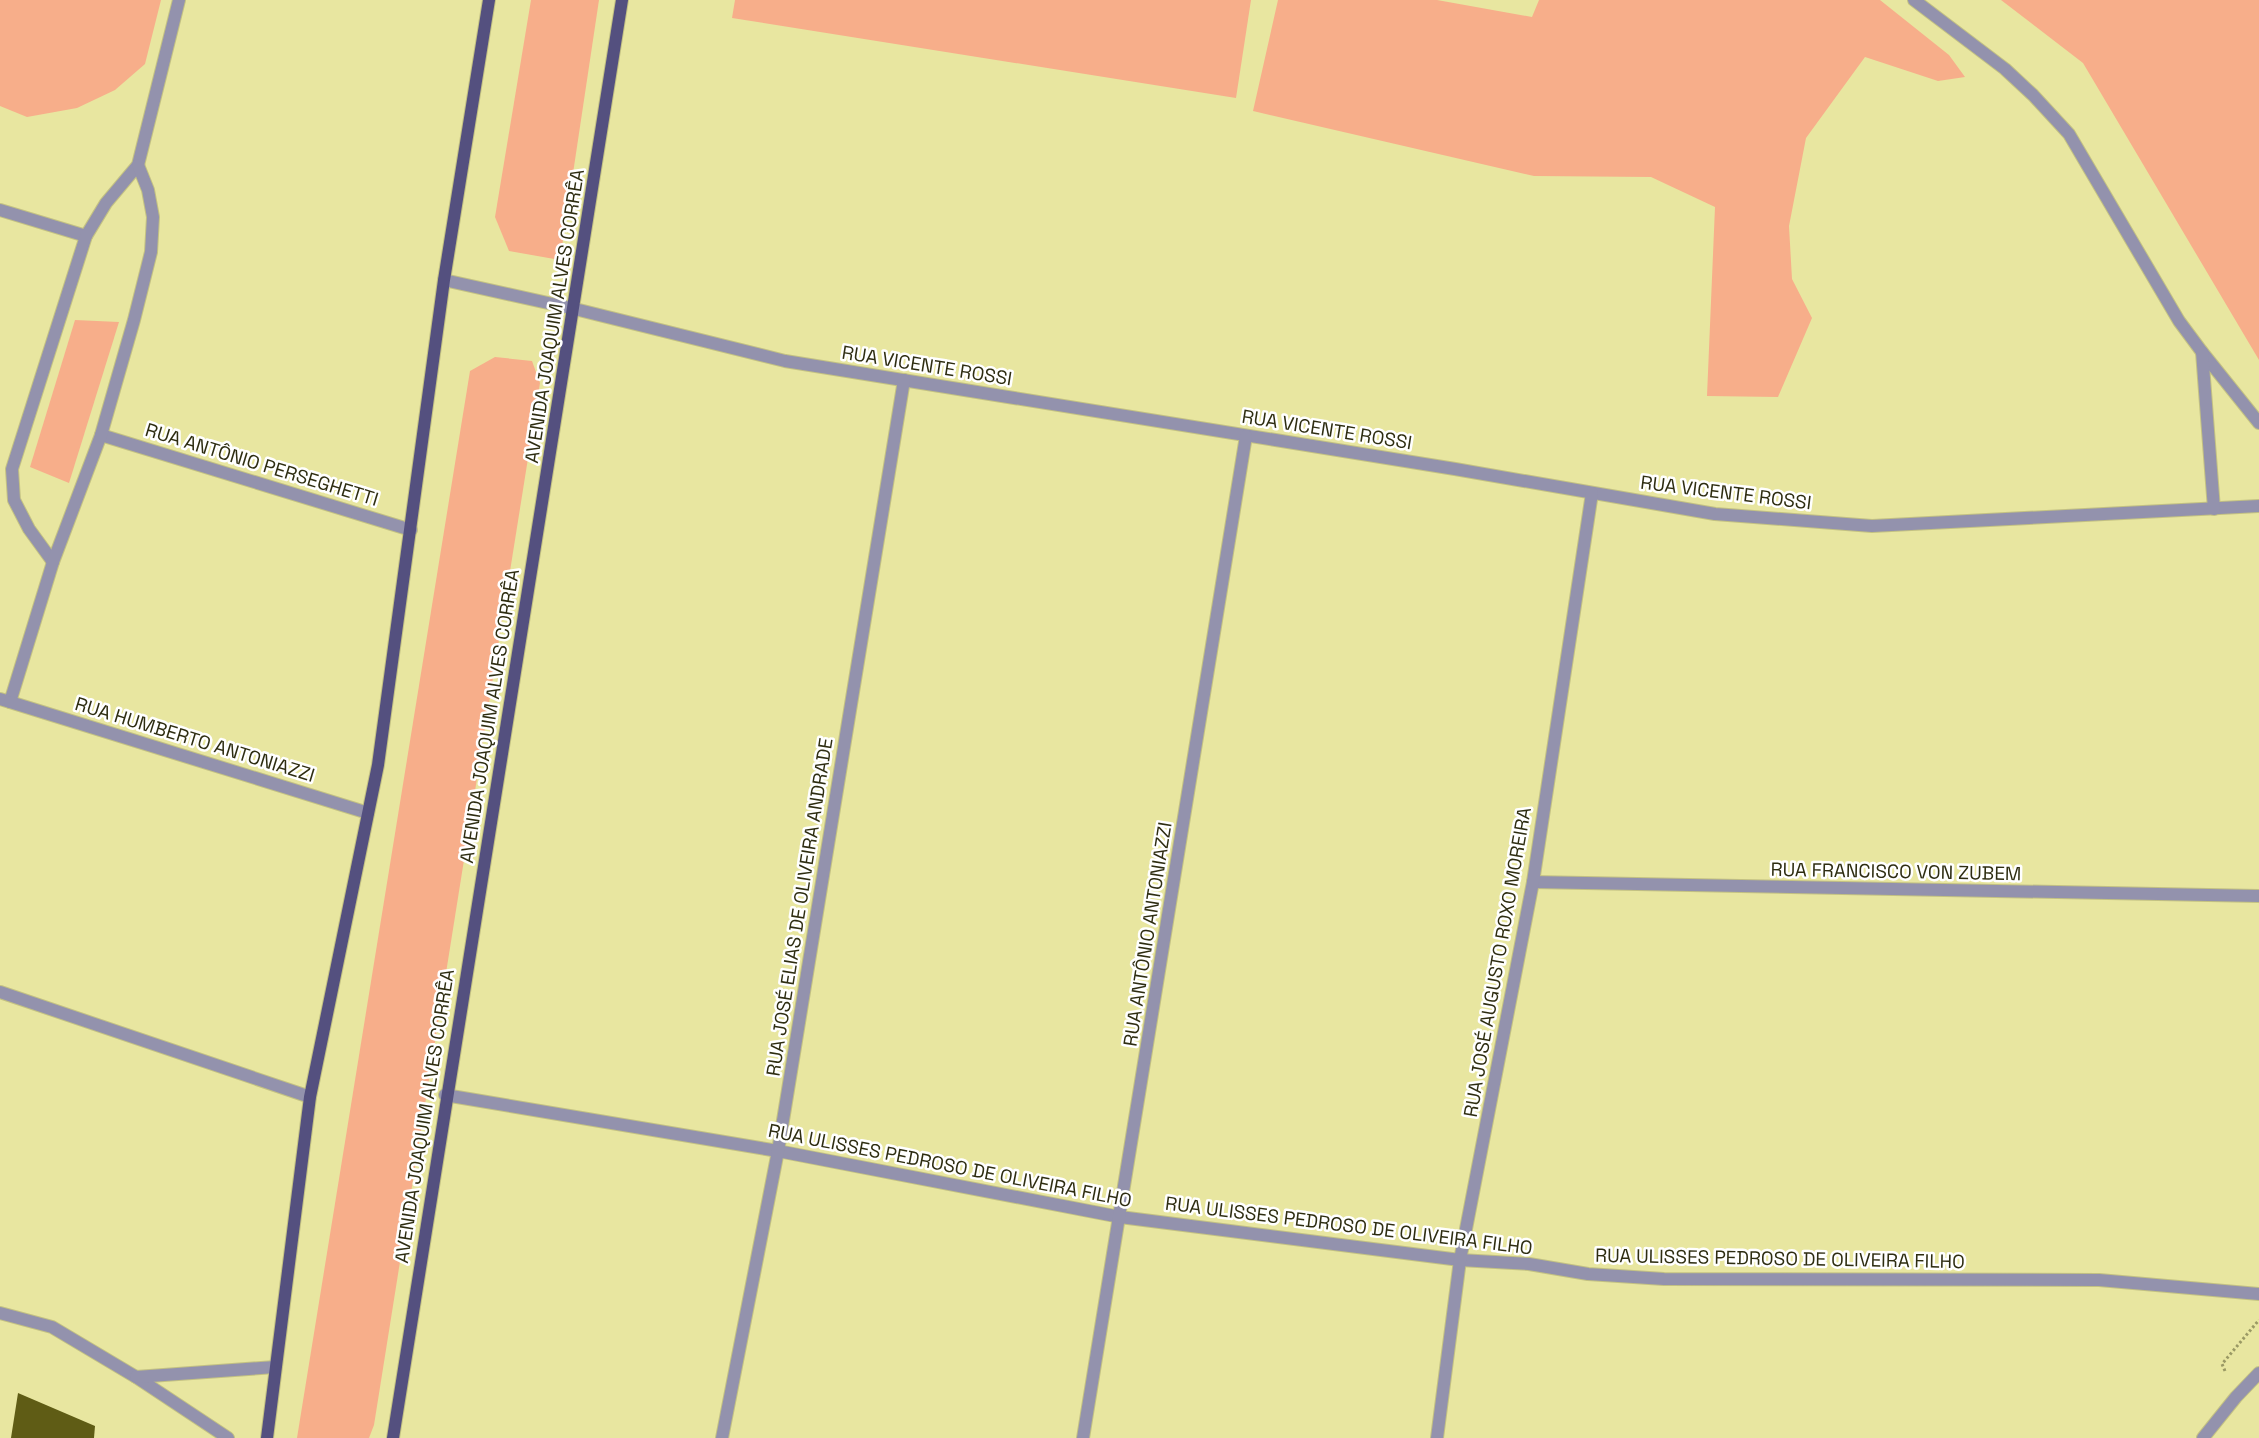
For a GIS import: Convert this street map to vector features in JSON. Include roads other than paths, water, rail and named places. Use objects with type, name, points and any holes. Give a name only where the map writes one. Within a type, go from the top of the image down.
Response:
[{"type":"main road","points":[[267,1438],[310,1097],[378,765],[444,280],[489,0]]},
{"type":"main road","name":"AVENIDA JOAQUIM ALVES CORRÊA","points":[[393,1438],[445,1096],[575,309],[622,0]]},
{"type":"street","points":[[53,562],[29,529],[14,500],[12,469],[86,236],[106,203],[138,165],[179,0]]},
{"type":"street","points":[[1914,0],[2005,69],[2033,95],[2069,134],[2179,321],[2259,424]]},
{"type":"street","points":[[5,700],[53,562],[102,435],[134,320],[150,252],[152,217],[148,190],[138,165]]},
{"type":"street","points":[[0,210],[86,236]]},
{"type":"street","name":"RUA VICENTE ROSSI","points":[[444,280],[575,309],[785,362],[1455,468],[1715,514],[1872,526],[2259,506]]},
{"type":"street","points":[[2202,352],[2214,509]]},
{"type":"street","name":"RUA JOSÉ ELIAS DE OLIVEIRA ANDRADE","points":[[722,1438],[778,1151],[904,380]]},
{"type":"street","name":"RUA ANTÔNIO PERSEGHETTI","points":[[102,435],[411,530]]},
{"type":"street","name":"RUA ANTÔNIO ANTONIAZZI","points":[[1083,1438],[1246,436]]},
{"type":"street","name":"RUA JOSÉ AUGUSTO ROXO MOREIRA","points":[[1437,1438],[1460,1260],[1533,882],[1592,493]]},
{"type":"street","name":"RUA HUMBERTO ANTONIAZZI","points":[[5,700],[368,813]]},
{"type":"street","name":"RUA FRANCISCO VON ZUBEM","points":[[1533,882],[2259,896]]},
{"type":"street","points":[[0,992],[310,1097]]},
{"type":"street","name":"RUA ULISSES PEDROSO DE OLIVEIRA FILHO","points":[[445,1096],[778,1151],[1120,1217],[1460,1260],[1529,1264],[1588,1274],[1664,1279],[2099,1280],[2259,1294]]},
{"type":"street","points":[[0,1313],[52,1327],[136,1377],[228,1438]]},
{"type":"street","points":[[136,1377],[275,1367]]},
{"type":"street","points":[[2204,1438],[2236,1397],[2259,1373]]}]
